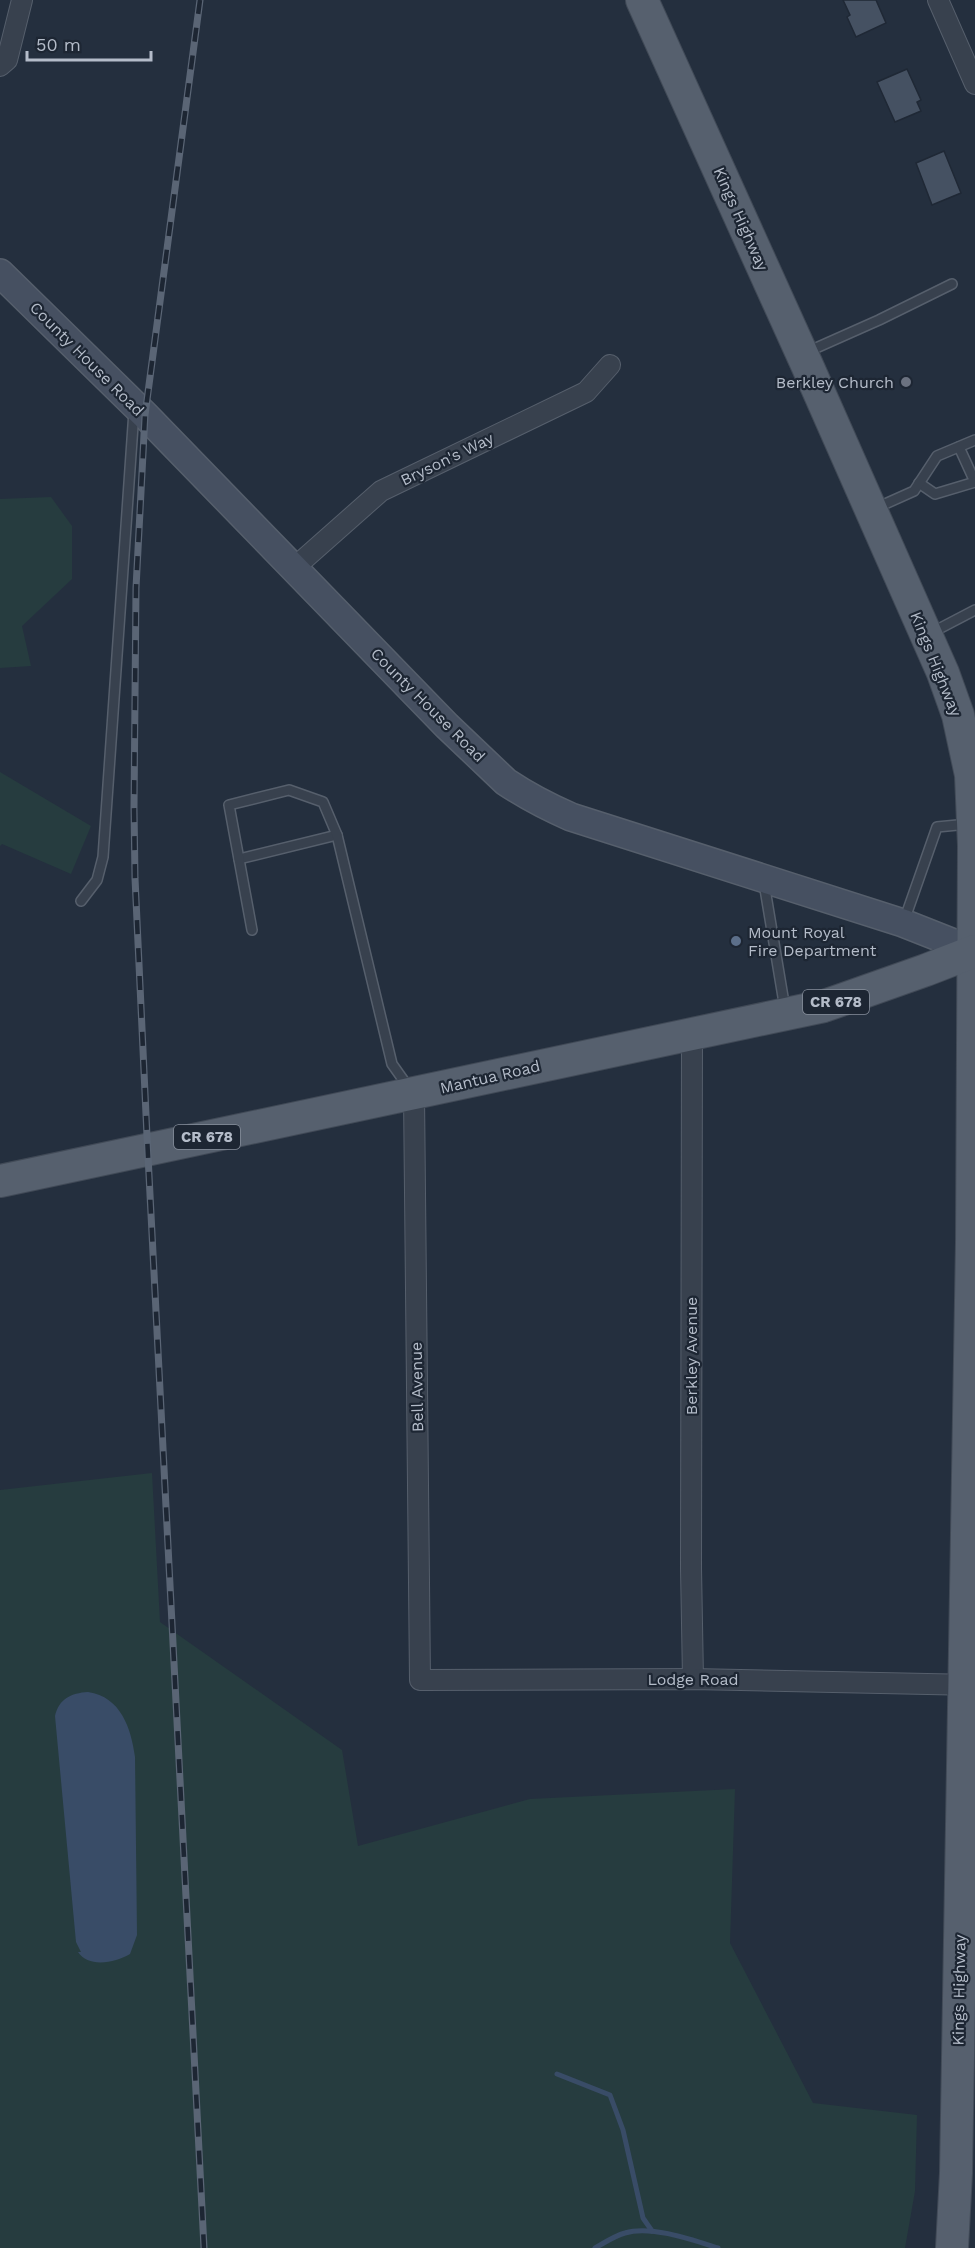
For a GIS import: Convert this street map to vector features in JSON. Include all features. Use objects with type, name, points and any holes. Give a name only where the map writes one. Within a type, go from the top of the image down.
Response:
[{"type":"main road","name":"Kings Highway","points":[[642,0],[926,635],[958,715],[971,775],[974,824],[975,951],[970,1685],[952,2248]]},
{"type":"main road","name":"Mantua Road","points":[[0,1181],[414,1095],[557,1061],[824,1006],[975,951]]},
{"type":"street","points":[[0,66],[7,60],[22,0]]},
{"type":"street","points":[[938,0],[975,84]]},
{"type":"street","name":"County House Road","points":[[0,273],[135,405],[447,726],[517,789],[536,801],[571,816],[903,923],[975,951]]},
{"type":"street","name":"Bryson's Way","points":[[294,568],[381,491],[586,392],[610,365]]},
{"type":"street","name":"Berkley Avenue","points":[[692,1034],[691,1568],[693,1679]]},
{"type":"street","name":"Bell Avenue","points":[[414,1095],[420,1680]]},
{"type":"street","name":"Lodge Road","points":[[420,1680],[693,1679],[970,1685]]},
{"type":"lane","points":[[802,354],[952,284]]},
{"type":"lane","points":[[81,901],[97,880],[104,857],[135,405]]},
{"type":"lane","points":[[871,510],[914,491],[937,456],[975,440]]},
{"type":"lane","points":[[919,483],[935,494],[975,482],[959,447]]},
{"type":"lane","points":[[926,635],[975,610]]},
{"type":"lane","points":[[252,930],[229,805],[289,790],[323,802],[338,835],[392,1064],[414,1095]]},
{"type":"lane","points":[[903,923],[937,827],[974,824]]},
{"type":"lane","points":[[239,860],[338,835]]},
{"type":"lane","points":[[763,878],[786,1014]]},
{"type":"green space","points":[[51,497],[72,526],[72,579],[22,626],[31,666],[0,668],[0,499]]},
{"type":"green space","points":[[0,772],[91,826],[71,874],[2,844],[0,846]]},
{"type":"green space","points":[[152,1473],[160,1622],[342,1750],[358,1846],[530,1799],[735,1789],[730,1943],[813,2103],[917,2115],[915,2191],[905,2248],[0,2248],[0,1490]]},
{"type":"water","points":[[88,1692],[109,1700],[116,1707],[131,1735],[135,1757],[137,1935],[130,1954],[110,1962],[88,1960],[78,1952],[81,1952],[76,1942],[55,1716],[59,1705],[67,1698]]},
{"type":"building","points":[[843,0],[876,0],[886,23],[856,37],[847,17],[850,15]]},
{"type":"building","points":[[907,69],[921,100],[917,102],[921,111],[895,122],[877,82]]},
{"type":"building","points":[[944,151],[961,193],[932,205],[916,163]]},
{"type":"waterway","points":[[557,2074],[610,2095],[623,2130],[643,2218],[652,2231]]},
{"type":"waterway","points":[[595,2248],[621,2234],[635,2231],[672,2234],[718,2248]]},
{"type":"railway","points":[[200,0],[145,415],[136,588],[134,808],[147,1136],[204,2248]]},
{"type":"place","name":"Berkley Church","points":[[906,382]]},
{"type":"place","name":"Mount Royal Fire Department","points":[[736,941]]}]
